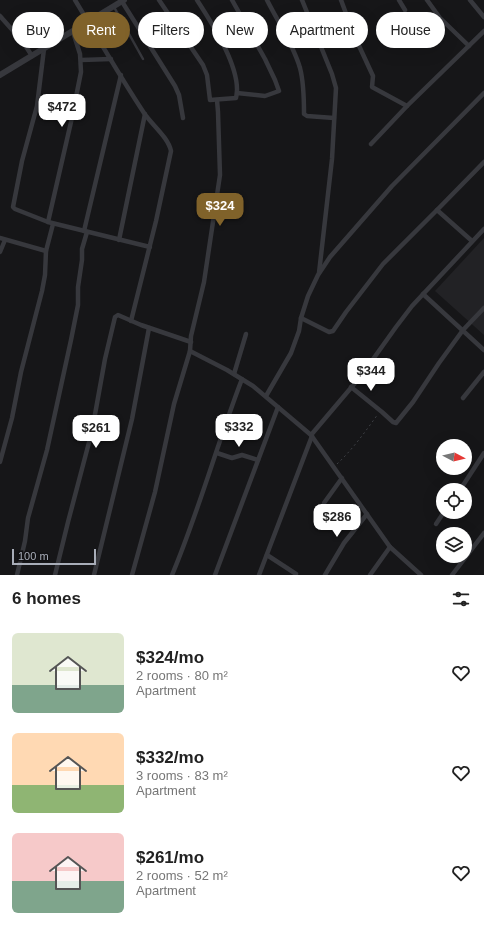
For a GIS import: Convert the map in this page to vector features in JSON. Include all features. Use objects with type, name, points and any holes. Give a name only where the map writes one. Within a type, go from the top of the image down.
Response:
[{"type":"street","points":[[75,0],[82,12]]},
{"type":"street","points":[[105,12],[122,0],[175,86],[179,95],[183,118]]},
{"type":"street","points":[[159,0],[203,65],[207,76],[210,100],[236,98],[236,81],[227,54],[197,0]]},
{"type":"street","points":[[232,0],[276,80],[279,91],[265,96],[237,93]]},
{"type":"street","points":[[267,0],[295,54],[300,67],[304,92],[304,114],[307,116],[334,118]]},
{"type":"street","points":[[302,0],[335,81],[336,88],[332,159],[318,275]]},
{"type":"street","points":[[341,0],[354,35],[373,76],[372,88],[407,106]]},
{"type":"street","points":[[399,0],[405,10]]},
{"type":"street","points":[[426,0],[440,18],[469,46]]},
{"type":"street","points":[[470,0],[484,17]]},
{"type":"street","points":[[0,16],[23,42],[32,56]]},
{"type":"street","points":[[371,144],[407,106],[484,31]]},
{"type":"street","points":[[0,75],[72,33]]},
{"type":"street","points":[[48,222],[80,79],[81,60],[78,48]]},
{"type":"street","points":[[103,48],[145,114],[167,141],[171,151],[150,247],[130,321]]},
{"type":"street","points":[[44,49],[36,106],[22,161],[13,207],[53,224],[150,247]]},
{"type":"street","points":[[81,60],[110,59]]},
{"type":"street","points":[[17,575],[25,541],[28,518],[48,444],[72,334],[78,305],[78,287],[82,249],[121,75]]},
{"type":"street","points":[[266,396],[291,353],[299,331],[301,318],[308,296],[318,275],[330,257],[371,209],[484,93]]},
{"type":"street","points":[[133,574],[155,492],[174,404],[190,351],[204,282],[219,182],[217,100]]},
{"type":"street","points":[[119,240],[145,114]]},
{"type":"street","points":[[301,318],[329,332],[333,331],[383,264],[484,162]]},
{"type":"street","points":[[437,210],[472,241]]},
{"type":"street","points":[[0,462],[42,291],[45,275],[46,251],[53,224]]},
{"type":"street","points":[[259,575],[311,435],[351,387],[423,294],[484,229]]},
{"type":"street","points":[[0,252],[3,239],[46,251]]},
{"type":"street","points":[[423,294],[484,350]]},
{"type":"street","points":[[351,387],[393,422],[396,422],[413,402],[463,330],[484,308]]},
{"type":"street","points":[[55,575],[92,431],[105,359],[115,317],[118,315],[130,321],[191,342]]},
{"type":"street","points":[[94,575],[132,419],[149,328]]},
{"type":"street","points":[[234,374],[246,334]]},
{"type":"street","points":[[190,351],[242,379],[266,396],[311,435],[390,547],[421,575]]},
{"type":"street","points":[[463,398],[484,372]]},
{"type":"street","points":[[172,575],[217,453],[229,412],[242,379]]},
{"type":"street","points":[[214,575],[278,407]]},
{"type":"street","points":[[217,453],[232,458],[242,455],[258,460]]},
{"type":"street","points":[[465,483],[484,453]]},
{"type":"street","points":[[324,502],[342,478]]},
{"type":"street","points":[[325,575],[344,543],[367,514]]},
{"type":"street","points":[[436,524],[439,519]]},
{"type":"street","points":[[452,575],[484,533]]},
{"type":"street","points":[[370,575],[390,547]]},
{"type":"street","points":[[267,555],[296,574]]},
{"type":"lane","points":[[114,6],[143,59]]},
{"type":"path","points":[[334,466],[352,449],[366,432],[380,410]]},
{"type":"shaded area","points":[[484,238],[484,335],[435,291]]}]
